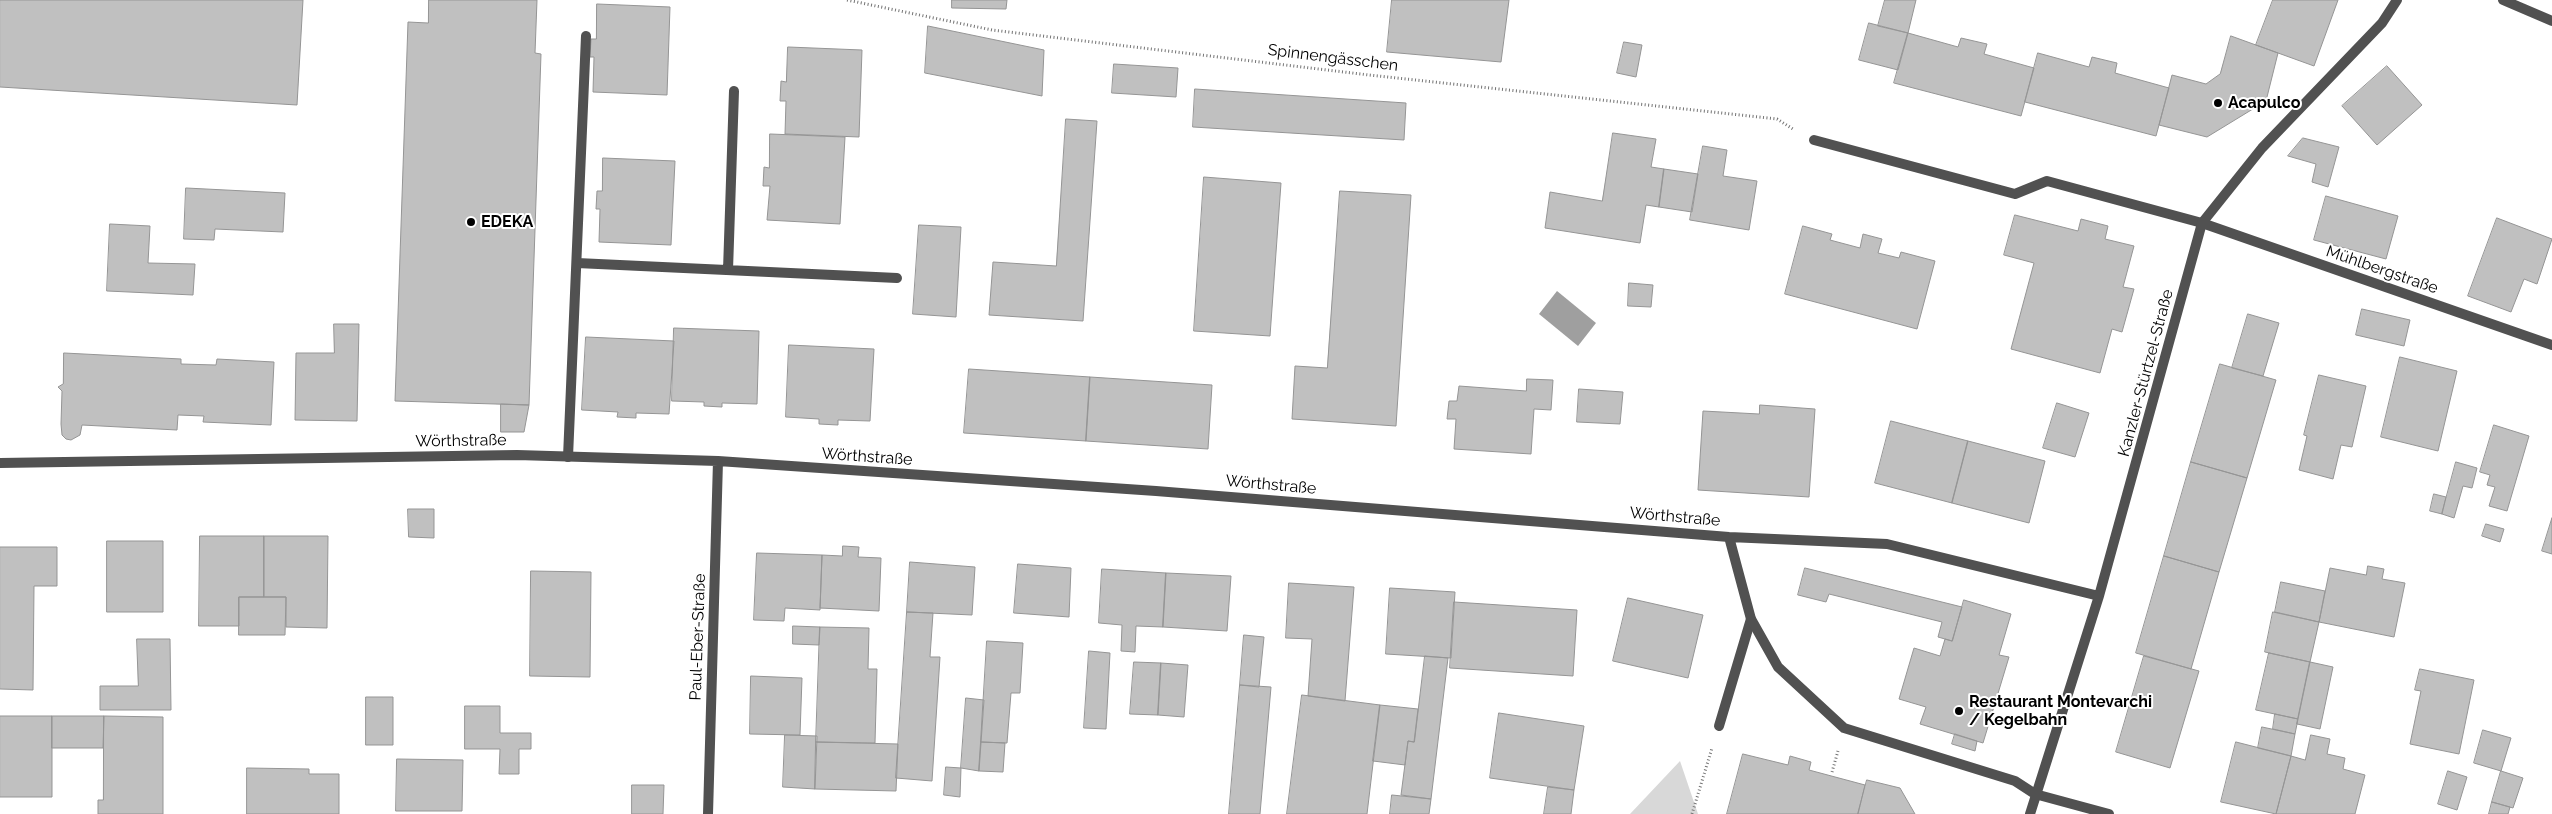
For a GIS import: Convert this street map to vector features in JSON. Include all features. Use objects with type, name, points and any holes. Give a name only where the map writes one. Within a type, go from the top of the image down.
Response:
[{"type":"street","name":"Kanzler-Stürtzel-Straße","points":[[2030,814],[2099,596],[2202,222],[2262,148],[2382,23],[2398,0]]},
{"type":"street","points":[[2503,0],[2552,21]]},
{"type":"street","points":[[568,457],[586,36]]},
{"type":"street","points":[[728,270],[734,91]]},
{"type":"street","name":"Mühlbergstraße","points":[[1814,140],[2015,194],[2048,181],[2202,222],[2552,345]]},
{"type":"street","points":[[576,263],[897,278]]},
{"type":"street","name":"Wörthstraße","points":[[0,463],[517,455],[718,461],[1156,491],[1729,537],[1887,544],[2099,596]]},
{"type":"street","name":"Paul-Eber-Straße","points":[[708,814],[718,461]]},
{"type":"street","name":"Wörthstraße","points":[[1729,537],[1751,619],[1778,668],[1844,728],[2014,781],[2036,794],[2109,814]]},
{"type":"street","points":[[1719,726],[1751,619]]},
{"type":"path","name":"Spinnengässchen","points":[[847,0],[992,30],[1369,75],[1777,119],[1814,140]]},
{"type":"path","points":[[1692,814],[1719,726]]},
{"type":"shaded area","points":[[1557,291],[1596,323],[1578,346],[1539,314]]},
{"type":"shaded area","points":[[1680,761],[1698,814],[1630,814]]},
{"type":"building","points":[[0,0],[303,0],[297,105],[0,87]]},
{"type":"building","points":[[429,0],[537,0],[535,53],[541,54],[529,405],[395,401],[408,22],[428,23]]},
{"type":"building","points":[[952,0],[1007,0],[1006,9],[952,8]]},
{"type":"building","points":[[1392,0],[1509,0],[1501,62],[1387,52]]},
{"type":"building","points":[[1885,0],[1916,0],[1908,33],[1878,26]]},
{"type":"building","points":[[2273,0],[2338,0],[2314,66],[2256,45]]},
{"type":"building","points":[[597,4],[670,7],[667,95],[593,92],[594,57],[590,57],[591,39],[596,39]]},
{"type":"building","points":[[1869,23],[1908,33],[1898,70],[1859,60]]},
{"type":"building","points":[[928,26],[1044,50],[1042,96],[925,73]]},
{"type":"building","points":[[1908,33],[1958,47],[1961,38],[1987,44],[1984,54],[2034,68],[2021,116],[1894,83]]},
{"type":"building","points":[[2231,36],[2278,53],[2266,101],[2207,137],[2159,125],[2172,75],[2206,84],[2220,74]]},
{"type":"building","points":[[1624,42],[1642,45],[1636,77],[1617,73]]},
{"type":"building","points":[[788,47],[862,50],[859,137],[785,134],[786,101],[780,101],[781,81],[786,82]]},
{"type":"building","points":[[2038,53],[2089,67],[2092,57],[2117,63],[2115,73],[2169,88],[2156,136],[2025,102]]},
{"type":"building","points":[[1114,64],[1178,68],[1176,97],[1112,93]]},
{"type":"building","points":[[2387,66],[2422,105],[2377,145],[2342,106]]},
{"type":"building","points":[[1195,89],[1406,103],[1404,140],[1193,127]]},
{"type":"building","points":[[1066,119],[1097,121],[1083,321],[989,315],[993,262],[1056,266]]},
{"type":"building","points":[[1613,133],[1656,139],[1651,167],[1664,169],[1659,207],[1646,205],[1640,243],[1545,228],[1550,192],[1602,201]]},
{"type":"building","points":[[770,134],[845,137],[840,224],[767,220],[770,186],[763,186],[764,167],[769,168]]},
{"type":"building","points":[[2303,138],[2339,147],[2328,187],[2312,182],[2316,164],[2288,156]]},
{"type":"building","points":[[1703,146],[1727,150],[1723,176],[1757,181],[1749,230],[1690,220]]},
{"type":"building","points":[[603,158],[675,161],[671,245],[599,242],[600,209],[596,209],[597,191],[602,191]]},
{"type":"building","points":[[1664,169],[1698,174],[1692,212],[1659,207]]},
{"type":"building","points":[[1204,177],[1281,183],[1270,336],[1194,331]]},
{"type":"building","points":[[186,188],[285,193],[283,232],[215,229],[214,240],[184,239]]},
{"type":"building","points":[[1340,191],[1411,195],[1396,426],[1292,419],[1295,366],[1327,368]]},
{"type":"building","points":[[2326,196],[2398,216],[2386,259],[2314,240]]},
{"type":"building","points":[[2015,215],[2078,231],[2081,219],[2108,226],[2105,239],[2134,246],[2123,287],[2134,289],[2122,332],[2112,329],[2100,373],[2011,349],[2034,263],[2004,255]]},
{"type":"building","points":[[2497,218],[2552,239],[2537,284],[2524,279],[2511,312],[2468,296]]},
{"type":"building","points":[[110,224],[150,226],[148,263],[195,264],[193,295],[107,291]]},
{"type":"building","points":[[919,225],[961,227],[956,317],[913,314]]},
{"type":"building","points":[[1803,226],[1832,234],[1830,240],[1860,248],[1863,234],[1882,239],[1878,253],[1899,258],[1901,252],[1935,261],[1917,329],[1785,294]]},
{"type":"building","points":[[1629,283],[1653,285],[1651,307],[1628,306]]},
{"type":"building","points":[[2362,309],[2410,320],[2404,346],[2356,335]]},
{"type":"building","points":[[2248,314],[2279,323],[2263,376],[2232,368]]},
{"type":"building","points":[[334,324],[359,324],[357,421],[295,420],[296,353],[334,353]]},
{"type":"building","points":[[674,328],[759,331],[757,404],[722,403],[722,407],[704,406],[704,402],[672,401]]},
{"type":"building","points":[[586,337],[674,341],[669,414],[636,413],[636,418],[617,417],[618,412],[582,410]]},
{"type":"building","points":[[789,345],[874,349],[870,421],[838,420],[838,425],[819,424],[819,419],[786,417]]},
{"type":"building","points":[[64,353],[181,359],[181,364],[216,365],[217,359],[274,362],[271,425],[203,422],[204,416],[178,415],[177,430],[82,425],[80,435],[71,440],[66,439],[62,435],[61,424],[62,391],[58,387],[63,384]]},
{"type":"building","points":[[2400,357],[2457,371],[2438,451],[2381,437]]},
{"type":"building","points":[[2220,364],[2276,380],[2247,478],[2191,462]]},
{"type":"building","points":[[969,369],[1090,377],[1086,441],[964,433]]},
{"type":"building","points":[[2319,375],[2366,386],[2352,447],[2341,445],[2333,479],[2299,470],[2307,436],[2304,435]]},
{"type":"building","points":[[1090,377],[1212,385],[1208,449],[1086,441]]},
{"type":"building","points":[[1527,379],[1553,380],[1551,410],[1534,409],[1531,454],[1454,449],[1456,419],[1447,419],[1449,401],[1457,401],[1459,386],[1526,391]]},
{"type":"building","points":[[1579,389],[1623,392],[1620,424],[1577,422]]},
{"type":"building","points":[[2057,403],[2089,413],[2075,457],[2043,448]]},
{"type":"building","points":[[501,404],[529,405],[524,432],[501,432]]},
{"type":"building","points":[[1760,405],[1815,409],[1809,497],[1698,490],[1703,411],[1759,414]]},
{"type":"building","points":[[1891,421],[1968,441],[1952,503],[1875,483]]},
{"type":"building","points":[[2494,425],[2529,436],[2507,511],[2489,506],[2495,487],[2487,485],[2490,475],[2480,472]]},
{"type":"building","points":[[1968,441],[2045,461],[2029,523],[1952,503]]},
{"type":"building","points":[[2191,462],[2247,478],[2219,572],[2164,556]]},
{"type":"building","points":[[2456,462],[2477,468],[2472,488],[2463,486],[2454,518],[2442,514]]},
{"type":"building","points":[[2434,494],[2446,497],[2442,514],[2430,511]]},
{"type":"building","points":[[408,509],[434,509],[434,538],[409,537]]},
{"type":"building","points":[[2552,518],[2552,554],[2542,551]]},
{"type":"building","points":[[2486,524],[2504,529],[2500,542],[2482,536]]},
{"type":"building","points":[[200,536],[264,536],[264,597],[239,597],[239,626],[199,626]]},
{"type":"building","points":[[264,536],[328,536],[327,628],[286,627],[286,597],[264,597]]},
{"type":"building","points":[[107,541],[163,541],[163,612],[107,612]]},
{"type":"building","points":[[843,546],[859,547],[858,557],[881,558],[879,611],[820,608],[822,555],[842,556]]},
{"type":"building","points":[[0,547],[57,547],[57,586],[34,586],[33,690],[0,689]]},
{"type":"building","points":[[757,553],[822,555],[820,610],[785,608],[784,621],[754,620]]},
{"type":"building","points":[[2164,556],[2219,572],[2191,669],[2136,653]]},
{"type":"building","points":[[910,562],[975,567],[972,615],[907,612]]},
{"type":"building","points":[[1018,564],[1071,568],[1069,617],[1014,613]]},
{"type":"building","points":[[2368,566],[2384,569],[2382,579],[2405,583],[2394,637],[2319,622],[2330,568],[2366,575]]},
{"type":"building","points":[[1805,568],[1962,607],[1952,641],[1938,637],[1942,622],[1829,594],[1826,602],[1798,595]]},
{"type":"building","points":[[1102,569],[1166,573],[1163,627],[1136,626],[1135,652],[1121,651],[1122,625],[1099,623]]},
{"type":"building","points":[[531,571],[591,572],[590,677],[530,676]]},
{"type":"building","points":[[1166,573],[1231,576],[1227,631],[1163,627]]},
{"type":"building","points":[[2281,582],[2325,591],[2319,622],[2275,612]]},
{"type":"building","points":[[1289,583],[1354,587],[1345,701],[1308,696],[1312,639],[1286,638]]},
{"type":"building","points":[[1390,588],[1455,592],[1451,658],[1386,654]]},
{"type":"building","points":[[239,597],[286,597],[285,635],[239,635]]},
{"type":"building","points":[[1628,598],[1703,615],[1688,678],[1613,661]]},
{"type":"building","points":[[1964,600],[2011,614],[1999,655],[2009,657],[1983,743],[1920,724],[1926,707],[1899,699],[1914,648],[1940,656],[1945,639],[1952,641]]},
{"type":"building","points":[[1454,602],[1577,610],[1573,676],[1450,668]]},
{"type":"building","points":[[907,612],[933,613],[930,657],[940,657],[932,781],[896,778]]},
{"type":"building","points":[[2273,612],[2319,622],[2310,662],[2265,652]]},
{"type":"building","points":[[793,626],[820,627],[819,645],[793,644]]},
{"type":"building","points":[[820,627],[869,628],[868,669],[877,669],[875,743],[816,742]]},
{"type":"building","points":[[1244,635],[1264,637],[1259,687],[1240,685]]},
{"type":"building","points":[[137,639],[170,639],[171,710],[100,710],[100,686],[138,686]]},
{"type":"building","points":[[987,641],[1023,643],[1020,693],[1011,693],[1007,743],[981,742]]},
{"type":"building","points":[[1089,651],[1110,653],[1106,729],[1084,728]]},
{"type":"building","points":[[2269,653],[2310,662],[2298,719],[2256,710]]},
{"type":"building","points":[[1425,656],[1448,658],[1431,799],[1401,795],[1408,741],[1414,742]]},
{"type":"building","points":[[2144,656],[2199,671],[2170,768],[2116,752]]},
{"type":"building","points":[[1134,662],[1161,663],[1158,715],[1130,714]]},
{"type":"building","points":[[2310,662],[2333,667],[2320,729],[2297,724]]},
{"type":"building","points":[[1161,663],[1188,665],[1184,717],[1158,715]]},
{"type":"building","points":[[2420,669],[2474,680],[2459,754],[2410,744],[2421,691],[2415,690]]},
{"type":"building","points":[[751,676],[802,678],[800,735],[750,734]]},
{"type":"building","points":[[1240,685],[1271,687],[1260,814],[1229,814]]},
{"type":"building","points":[[1302,695],[1380,705],[1367,814],[1287,814]]},
{"type":"building","points":[[366,697],[393,697],[393,745],[366,745]]},
{"type":"building","points":[[966,698],[984,700],[979,771],[961,768]]},
{"type":"building","points":[[1380,705],[1418,709],[1414,742],[1408,741],[1405,765],[1373,761]]},
{"type":"building","points":[[465,706],[500,706],[500,733],[531,733],[531,749],[519,749],[519,774],[499,774],[500,749],[465,749]]},
{"type":"building","points":[[1499,713],[1584,726],[1574,790],[1490,778]]},
{"type":"building","points":[[2275,714],[2298,719],[2295,734],[2273,729]]},
{"type":"building","points":[[0,716],[52,716],[52,797],[0,797]]},
{"type":"building","points":[[52,716],[104,716],[103,748],[52,748]]},
{"type":"building","points":[[104,716],[163,717],[163,814],[98,814],[98,800],[103,800]]},
{"type":"building","points":[[2262,727],[2295,734],[2291,756],[2258,748]]},
{"type":"building","points":[[2483,730],[2511,738],[2501,771],[2474,763]]},
{"type":"building","points":[[1955,734],[1977,741],[1975,751],[1952,744]]},
{"type":"building","points":[[785,735],[817,736],[815,789],[783,787]]},
{"type":"building","points":[[2311,735],[2330,739],[2327,754],[2345,758],[2343,769],[2365,775],[2355,814],[2276,814],[2291,756],[2305,760]]},
{"type":"building","points":[[816,742],[898,744],[896,791],[815,789]]},
{"type":"building","points":[[981,742],[1005,743],[1003,772],[979,771]]},
{"type":"building","points":[[2236,742],[2291,756],[2276,814],[2221,802]]},
{"type":"building","points":[[1743,754],[1788,765],[1790,756],[1811,762],[1809,770],[1865,785],[1858,814],[1727,814]]},
{"type":"building","points":[[397,759],[463,760],[462,811],[396,811]]},
{"type":"building","points":[[946,767],[961,768],[960,797],[944,795]]},
{"type":"building","points":[[247,768],[309,769],[309,774],[339,774],[339,814],[247,814]]},
{"type":"building","points":[[2448,771],[2467,777],[2457,810],[2438,804]]},
{"type":"building","points":[[2501,771],[2523,778],[2513,808],[2492,802]]},
{"type":"building","points":[[1867,780],[1900,788],[1915,814],[1858,814]]},
{"type":"building","points":[[632,785],[664,785],[663,814],[632,814]]},
{"type":"building","points":[[1548,787],[1574,790],[1571,814],[1544,814]]},
{"type":"building","points":[[1392,795],[1431,799],[1429,814],[1390,814]]},
{"type":"building","points":[[2492,802],[2510,807],[2508,814],[2489,814]]},
{"type":"place","name":"Acapulco","points":[[2218,103]]},
{"type":"place","name":"EDEKA","points":[[471,222]]},
{"type":"place","name":"Restaurant Montevarchi / Kegelbahn","points":[[1959,711]]}]
